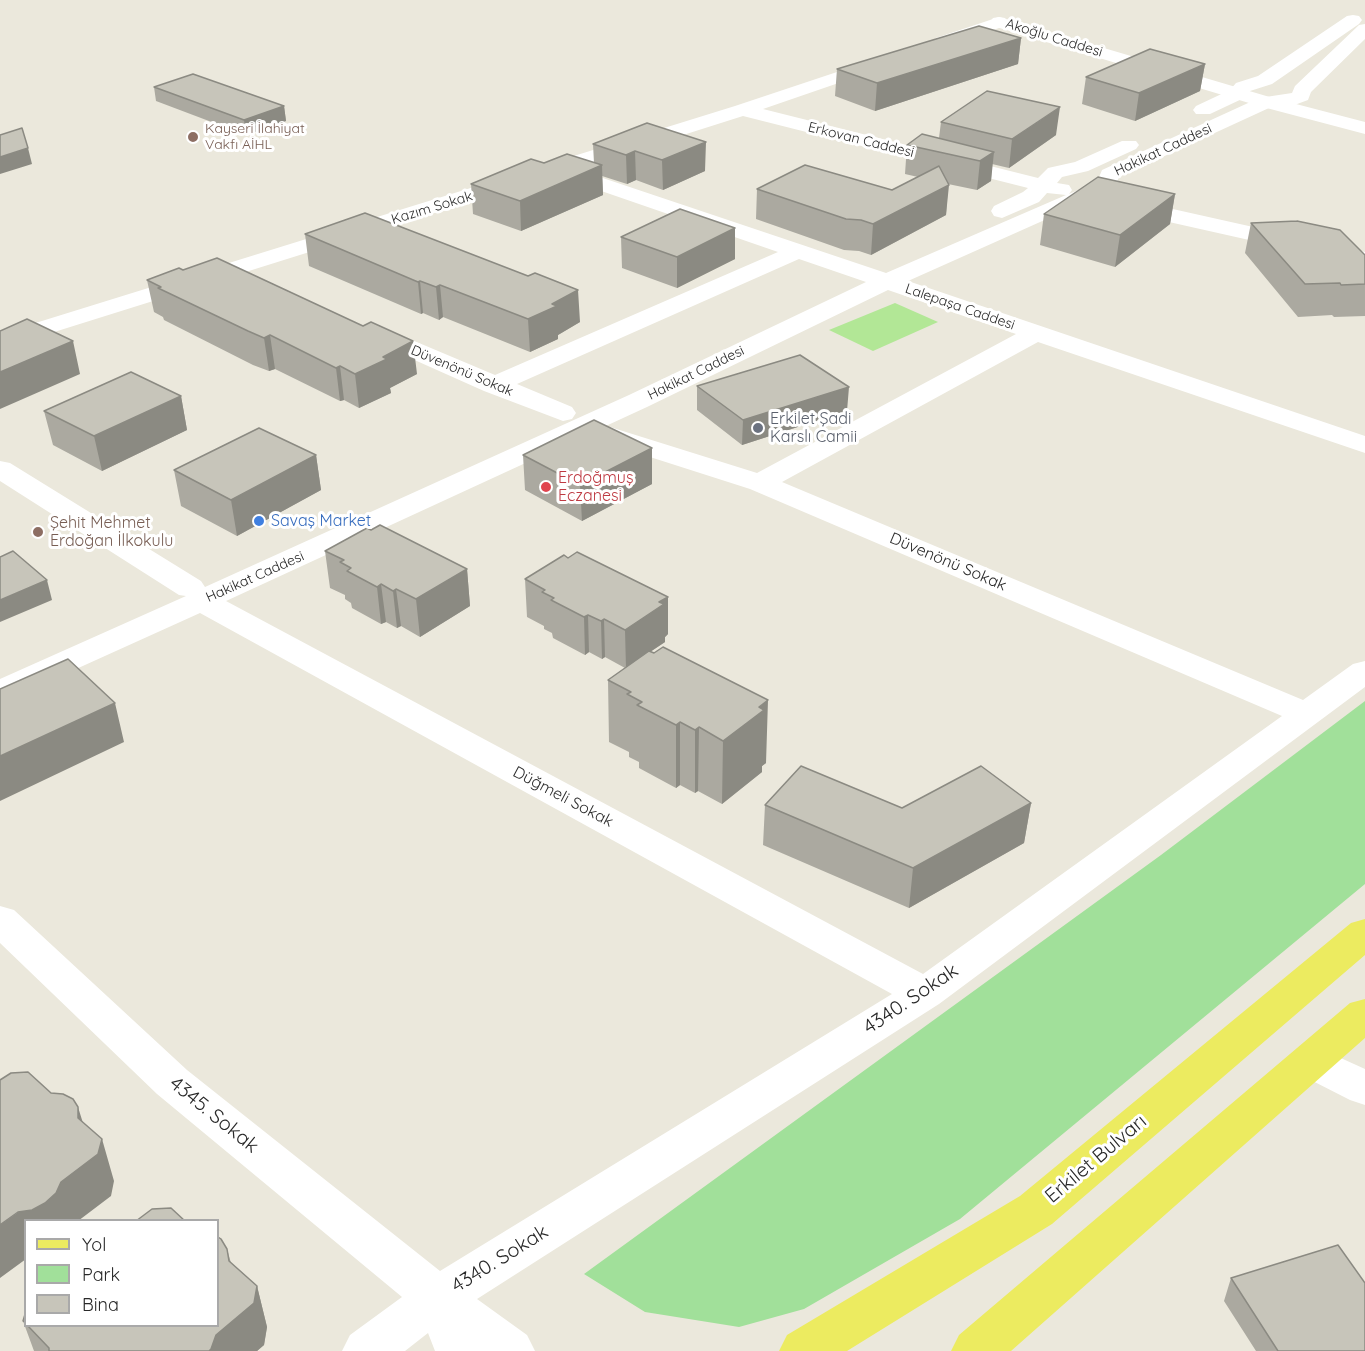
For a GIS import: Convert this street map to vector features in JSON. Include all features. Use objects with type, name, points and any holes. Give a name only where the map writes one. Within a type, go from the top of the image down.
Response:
[{"type":"main road","name":"Erkilet Bulvarı","points":[[804,1351],[1036,1209],[1365,933]]},
{"type":"main road","points":[[976,1351],[1365,1014]]},
{"type":"street","name":"Akoğlu Caddesi","points":[[999,22],[1015,18],[1040,19],[1163,52]]},
{"type":"street","points":[[923,48],[999,22]]},
{"type":"street","name":"Akoğlu Caddesi","points":[[999,22],[1237,94],[1365,128]]},
{"type":"street","name":"Hakikat Caddesi","points":[[1185,118],[1237,94],[1243,87],[1265,80],[1361,23]]},
{"type":"street","name":"Hakikat Caddesi","points":[[0,691],[196,595],[876,279],[1107,185],[1109,174],[1266,102],[1290,101],[1301,96],[1302,90],[1361,23]]},
{"type":"street","name":"Kazım Sokak","points":[[0,342],[751,107],[901,56]]},
{"type":"street","points":[[1231,71],[1323,96]]},
{"type":"street","name":"Erkovan Caddesi","points":[[751,107],[1049,178],[1080,195],[1365,259]]},
{"type":"street","name":"Hakikat Caddesi","points":[[876,279],[1031,197],[1049,178],[1081,167],[1164,128]]},
{"type":"street","name":"Lalepaşa Caddesi","points":[[555,169],[1365,445]]},
{"type":"street","name":"Erkovan Caddesi","points":[[1049,178],[1088,176],[1107,185],[1365,243]]},
{"type":"street","points":[[493,385],[797,252]]},
{"type":"street","points":[[230,271],[263,285]]},
{"type":"street","name":"Düvenönü Sokak","points":[[351,323],[573,420],[760,483],[1307,714]]},
{"type":"street","points":[[760,483],[1036,333]]},
{"type":"street","name":"Düğmeli Sokak","points":[[0,469],[196,595],[924,993]]},
{"type":"street","name":"Hakikat Caddesi","points":[[0,670],[196,595]]},
{"type":"street","name":"4340. Sokak","points":[[367,1351],[438,1298],[924,993],[1365,671]]},
{"type":"street","name":"4345. Sokak","points":[[0,920],[172,1082],[438,1298],[510,1351]]},
{"type":"street","points":[[1311,1061],[1365,1088]]},
{"type":"street","name":"4345. Sokak","points":[[438,1298],[460,1351]]},
{"type":"green space","points":[[895,303],[938,322],[873,351],[829,330]]},
{"type":"green space","points":[[1365,701],[1365,884],[960,1219],[804,1309],[739,1327],[645,1312],[584,1274],[1161,855]]},
{"type":"building","points":[[979,26],[1021,38],[877,83],[837,69]]},
{"type":"building","points":[[1150,49],[1205,64],[1139,93],[1086,77]]},
{"type":"building","points":[[193,74],[284,106],[244,120],[154,87]]},
{"type":"building","points":[[987,91],[1060,107],[1012,139],[941,122]]},
{"type":"building","points":[[647,123],[706,142],[662,160],[635,151],[626,155],[593,144]]},
{"type":"building","points":[[22,128],[28,148],[0,157],[0,135]]},
{"type":"building","points":[[922,134],[994,152],[980,161],[907,145]]},
{"type":"building","points":[[567,154],[602,165],[520,201],[471,184],[531,159],[544,163]]},
{"type":"building","points":[[805,165],[892,190],[939,166],[949,185],[873,224],[846,219],[757,189]]},
{"type":"building","points":[[1098,177],[1175,194],[1120,235],[1044,214]]},
{"type":"building","points":[[680,209],[735,228],[677,257],[621,237]]},
{"type":"building","points":[[365,213],[528,276],[535,273],[578,290],[552,304],[557,306],[528,319],[440,285],[436,287],[418,282],[305,234]]},
{"type":"building","points":[[1297,221],[1340,230],[1365,255],[1365,284],[1305,284],[1251,223]]},
{"type":"building","points":[[217,258],[363,326],[371,322],[413,341],[383,357],[387,359],[355,374],[340,366],[336,368],[270,335],[264,338],[248,331],[158,288],[161,287],[147,280],[179,268],[183,270]]},
{"type":"building","points":[[27,319],[73,341],[0,372],[0,331]]},
{"type":"building","points":[[800,355],[849,387],[743,420],[697,386]]},
{"type":"building","points":[[131,372],[181,396],[94,436],[44,411]]},
{"type":"building","points":[[594,420],[652,448],[580,485],[523,455]]},
{"type":"building","points":[[259,428],[316,455],[231,500],[174,470]]},
{"type":"building","points":[[380,525],[467,569],[416,599],[381,584],[377,587],[347,571],[351,568],[340,562],[344,560],[325,551],[367,528],[371,530]]},
{"type":"building","points":[[13,551],[47,580],[0,600],[0,557]]},
{"type":"building","points":[[577,552],[668,597],[659,602],[664,604],[625,630],[604,619],[601,621],[588,615],[584,617],[551,600],[554,598],[542,592],[545,590],[525,579],[564,555],[568,558]]},
{"type":"building","points":[[663,647],[768,700],[759,707],[764,710],[723,741],[699,727],[695,730],[680,722],[676,725],[637,705],[642,702],[627,694],[631,692],[608,680],[649,651],[654,653]]},
{"type":"building","points":[[68,659],[115,703],[0,756],[0,689]]},
{"type":"building","points":[[801,766],[902,808],[981,766],[1031,803],[913,868],[765,805]]},
{"type":"building","points":[[28,1072],[51,1093],[63,1094],[73,1099],[78,1107],[78,1118],[102,1139],[98,1154],[61,1182],[56,1193],[45,1203],[32,1210],[18,1212],[0,1225],[0,1080],[11,1073]]},
{"type":"building","points":[[171,1208],[183,1219],[139,1219],[152,1209]]},
{"type":"building","points":[[219,1238],[227,1249],[229,1261],[257,1286],[254,1303],[216,1335],[209,1351],[49,1351],[49,1348],[29,1327],[219,1327]]},
{"type":"building","points":[[1338,1245],[1365,1283],[1365,1351],[1278,1351],[1231,1278]]},
{"type":"place","name":"Kayseri İlahiyat Vakfı AİHL","points":[[193,137]]},
{"type":"place","name":"Erkilet Şadi Karslı Camii","points":[[758,428]]},
{"type":"place","name":"Erdoğmuş Eczanesi","points":[[546,487]]},
{"type":"place","name":"Savaş Market","points":[[259,521]]},
{"type":"place","name":"Şehit Mehmet Erdoğan İlkokulu","points":[[38,532]]}]
